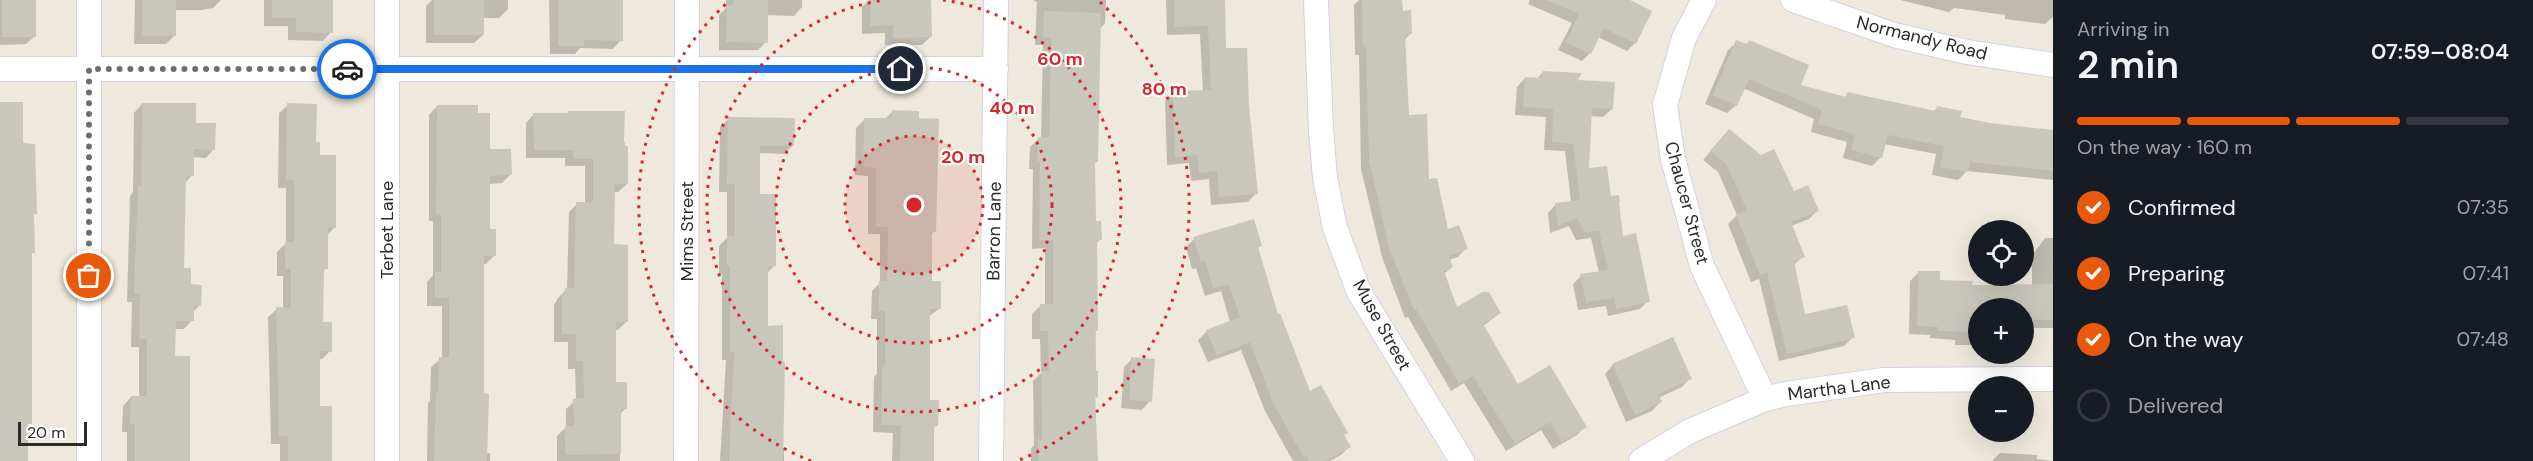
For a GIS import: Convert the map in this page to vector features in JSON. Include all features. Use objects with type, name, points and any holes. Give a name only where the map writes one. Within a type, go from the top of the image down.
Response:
[{"type":"street","points":[[89,0],[89,461]]},
{"type":"street","name":"Terbet Lane","points":[[387,0],[387,461]]},
{"type":"street","name":"Mims Street","points":[[686,461],[687,0]]},
{"type":"street","name":"Barron Lane","points":[[991,461],[996,0]]},
{"type":"street","name":"Muse Street","points":[[1316,0],[1324,159],[1335,228],[1359,292],[1462,461]]},
{"type":"street","name":"Chaucer Street","points":[[1704,0],[1684,38],[1665,105],[1673,159],[1702,266],[1765,399]]},
{"type":"street","name":"Normandy Road","points":[[1793,0],[1894,35],[1967,52],[2053,65]]},
{"type":"street","points":[[0,69],[996,69]]},
{"type":"street","name":"Martha Lane","points":[[1641,461],[1690,431],[1765,399],[1786,394],[1884,380],[2053,379]]},
{"type":"building","points":[[2,0],[36,0],[36,37],[2,37]]},
{"type":"building","points":[[142,0],[176,0],[176,36],[142,36]]},
{"type":"building","points":[[272,0],[333,0],[333,33],[296,32],[296,18],[272,18]]},
{"type":"building","points":[[434,0],[484,0],[484,35],[434,35]]},
{"type":"building","points":[[558,0],[623,0],[623,41],[584,40],[584,46],[558,46]]},
{"type":"building","points":[[734,0],[768,0],[768,43],[726,42],[727,5],[733,5]]},
{"type":"building","points":[[870,0],[931,0],[932,37],[893,38],[893,25],[870,26]]},
{"type":"building","points":[[1174,0],[1225,0],[1226,48],[1247,48],[1249,105],[1258,194],[1219,197],[1217,171],[1199,173],[1197,155],[1175,157],[1173,91],[1211,90],[1208,26],[1174,27]]},
{"type":"building","points":[[1362,0],[1402,0],[1403,11],[1411,10],[1412,34],[1405,35],[1409,115],[1427,114],[1429,179],[1437,178],[1448,229],[1459,225],[1468,249],[1449,256],[1453,267],[1444,271],[1457,307],[1482,292],[1489,292],[1501,313],[1483,324],[1518,384],[1550,365],[1587,427],[1562,442],[1550,422],[1515,444],[1473,376],[1459,384],[1416,309],[1414,310],[1389,248],[1369,160],[1366,47],[1363,47]]},
{"type":"building","points":[[1546,0],[1630,0],[1652,11],[1636,44],[1604,28],[1591,54],[1566,42],[1579,14]]},
{"type":"building","points":[[1044,11],[1101,13],[1098,162],[1095,162],[1096,221],[1101,221],[1102,240],[1097,240],[1098,331],[1095,331],[1096,371],[1098,371],[1098,398],[1095,397],[1098,461],[1038,461],[1038,439],[1042,439],[1041,371],[1049,371],[1048,331],[1040,331],[1040,304],[1053,304],[1053,240],[1039,241],[1038,137],[1049,137],[1051,38],[1043,37]]},
{"type":"building","points":[[1736,40],[1747,44],[1749,40],[1809,65],[1801,85],[1846,97],[1847,92],[1936,111],[1937,106],[1962,111],[1960,117],[1990,123],[2053,130],[2053,171],[1970,162],[1968,172],[1940,167],[1944,146],[1888,135],[1882,158],[1851,150],[1855,134],[1818,124],[1822,110],[1749,79],[1737,106],[1713,95]]},
{"type":"building","points":[[1543,71],[1582,73],[1578,80],[1615,82],[1613,109],[1592,108],[1589,168],[1607,166],[1611,196],[1619,195],[1623,236],[1636,233],[1650,302],[1616,309],[1614,298],[1586,302],[1580,274],[1608,270],[1599,231],[1584,232],[1577,218],[1558,226],[1555,203],[1580,200],[1573,144],[1552,142],[1553,109],[1523,107],[1525,77],[1542,78]]},
{"type":"building","points":[[0,102],[23,102],[23,143],[35,144],[37,214],[34,214],[35,253],[32,253],[32,424],[28,424],[28,461],[0,461]]},
{"type":"building","points":[[142,103],[196,103],[196,123],[216,123],[215,150],[194,149],[194,176],[186,176],[184,268],[191,268],[191,284],[202,285],[201,306],[194,306],[194,321],[176,321],[175,356],[190,356],[190,461],[135,461],[135,424],[130,424],[131,396],[147,396],[147,339],[139,339],[140,294],[134,294],[138,186],[141,186]]},
{"type":"building","points":[[287,103],[317,104],[316,142],[320,142],[320,155],[336,155],[336,228],[328,228],[328,269],[324,269],[323,322],[332,322],[332,352],[320,351],[320,406],[332,406],[332,461],[288,461],[288,436],[279,436],[276,307],[291,308],[291,269],[285,269],[285,242],[294,242],[294,180],[286,180]]},
{"type":"building","points":[[437,105],[478,105],[478,113],[490,113],[490,149],[511,149],[512,175],[490,176],[490,229],[496,229],[496,256],[484,256],[484,393],[489,394],[487,461],[434,461],[439,357],[449,357],[449,298],[435,298],[435,272],[441,272],[441,214],[436,214]]},
{"type":"building","points":[[892,110],[919,111],[919,118],[939,119],[936,232],[932,232],[932,281],[941,281],[941,309],[930,309],[930,400],[939,400],[938,426],[934,426],[934,461],[900,461],[901,425],[881,425],[882,367],[885,367],[885,311],[879,311],[879,281],[887,281],[888,227],[876,227],[876,168],[863,167],[864,118],[891,118]]},
{"type":"building","points":[[568,111],[625,111],[624,141],[628,146],[628,184],[615,184],[614,244],[628,245],[628,322],[616,322],[616,382],[627,382],[627,409],[621,409],[621,454],[565,455],[565,426],[574,426],[573,399],[584,398],[583,361],[576,361],[576,334],[562,334],[562,295],[565,295],[565,288],[574,288],[576,202],[593,202],[593,159],[573,159],[573,150],[534,150],[533,113],[568,113]]},
{"type":"building","points":[[728,117],[795,118],[794,146],[760,146],[760,194],[776,194],[776,266],[768,266],[768,326],[783,325],[783,361],[785,362],[783,461],[729,461],[734,352],[730,352],[730,266],[727,266],[727,236],[735,236],[735,184],[727,184]]},
{"type":"building","points":[[1729,129],[1761,155],[1774,149],[1794,191],[1808,185],[1819,211],[1791,222],[1805,257],[1794,261],[1805,314],[1847,305],[1855,338],[1787,354],[1767,272],[1760,275],[1736,215],[1747,210],[1726,164],[1710,151]]},
{"type":"building","points":[[1254,219],[1262,246],[1258,247],[1278,314],[1280,313],[1310,391],[1321,385],[1348,433],[1344,435],[1351,447],[1326,461],[1309,461],[1306,455],[1303,456],[1273,403],[1250,342],[1217,355],[1206,330],[1240,317],[1229,284],[1213,288],[1205,261],[1201,262],[1193,237]]},
{"type":"building","points":[[1918,271],[1940,271],[1940,280],[1968,281],[1968,286],[2053,284],[2053,320],[2034,320],[2034,298],[1968,298],[1968,332],[1938,331],[1938,327],[1917,326]]},
{"type":"building","points":[[1673,337],[1692,379],[1658,394],[1662,402],[1635,415],[1612,364]]},
{"type":"building","points":[[1131,357],[1155,359],[1152,402],[1129,400]]},
{"type":"way so far","points":[[89,276],[89,69],[347,69]]},
{"type":"route","points":[[347,69],[901,69]]}]
